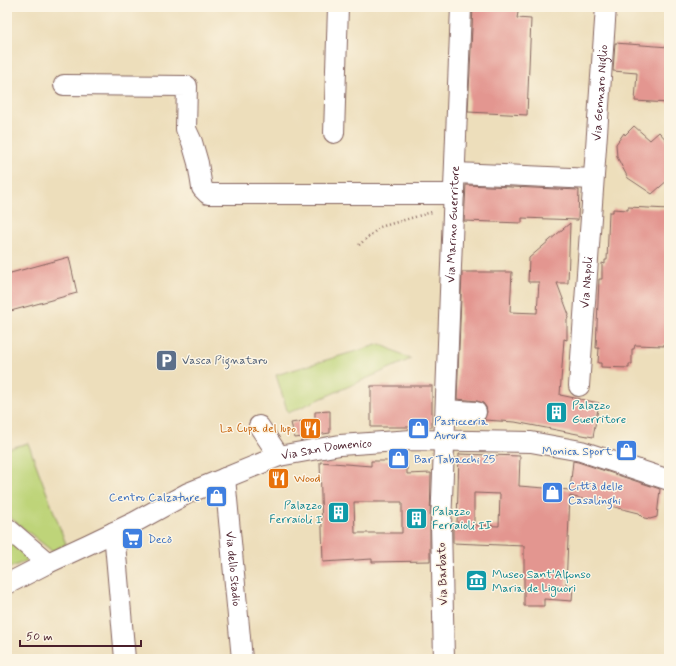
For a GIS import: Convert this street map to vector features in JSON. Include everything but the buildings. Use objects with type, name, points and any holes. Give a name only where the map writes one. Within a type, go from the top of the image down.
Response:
[{"type":"street","points":[[334,133],[338,7]]},
{"type":"street","name":"Via Marino Guerritore","points":[[444,441],[461,7]]},
{"type":"street","name":"Via Gennaro Niglio","points":[[593,179],[606,7]]},
{"type":"street","points":[[64,85],[187,86],[186,130],[192,142],[198,163],[202,188],[208,194],[454,194]]},
{"type":"street","points":[[455,173],[593,179]]},
{"type":"street","name":"Via Napoli","points":[[579,386],[593,179]]},
{"type":"street","points":[[446,410],[476,412]]},
{"type":"street","points":[[259,426],[279,456]]},
{"type":"street","name":"Via San Domenico","points":[[7,584],[135,522],[188,494],[225,478],[279,456],[340,445],[412,440],[531,442],[581,451],[669,480]]},
{"type":"street","name":"Via Barbato","points":[[444,441],[441,525],[444,659]]},
{"type":"street","name":"Via dello Stadio","points":[[225,478],[242,659]]},
{"type":"street","points":[[7,528],[48,563]]},
{"type":"street","points":[[114,532],[125,659]]},
{"type":"path","points":[[359,245],[380,227],[430,214],[435,211]]},
{"type":"green space","points":[[380,344],[411,359],[288,413],[276,375]]},
{"type":"green space","points":[[28,443],[66,544],[52,551],[7,515],[7,449]]},
{"type":"green space","points":[[7,537],[33,558],[7,569]]},
{"type":"place","name":"Vasca Pignataro","points":[[167,360]]},
{"type":"place","name":"Palazzo Guerritore","points":[[556,412]]},
{"type":"place","name":"La Cupa del lupo","points":[[311,428]]},
{"type":"place","name":"Pasticceria Aurora","points":[[419,428]]},
{"type":"place","name":"Monica Sport","points":[[627,451]]},
{"type":"place","name":"Bar Tabacchi 25","points":[[398,459]]},
{"type":"place","name":"Wood","points":[[278,478]]},
{"type":"place","name":"Città delle Casalinghi","points":[[552,493]]},
{"type":"place","name":"Centro Calzature","points":[[216,497]]},
{"type":"place","name":"Palazzo Ferraioli I","points":[[338,512]]},
{"type":"place","name":"Palazzo Ferraioli II","points":[[417,518]]},
{"type":"place","name":"Decò","points":[[133,539]]},
{"type":"place","name":"Museo Sant'Alfonso Maria de Liguori","points":[[477,581]]}]
